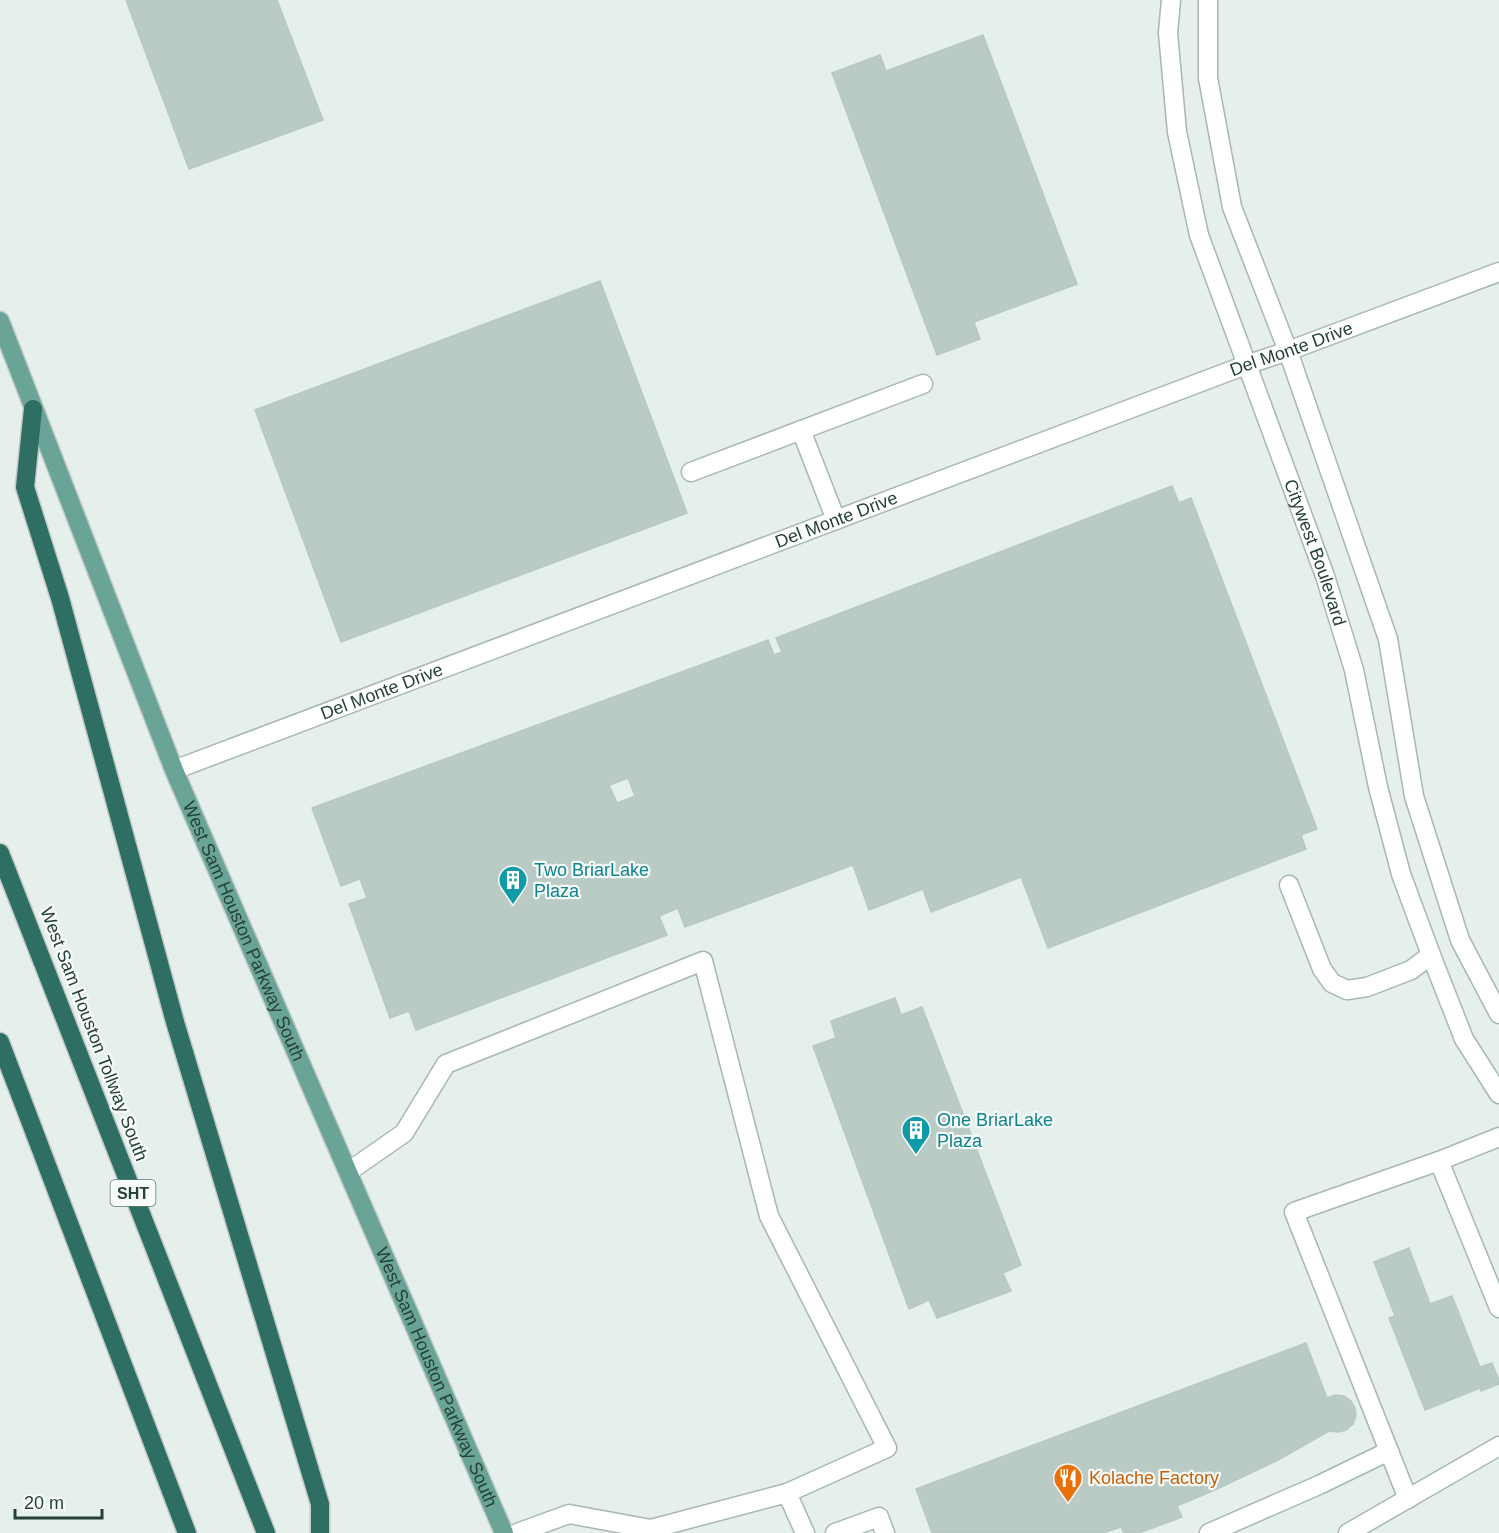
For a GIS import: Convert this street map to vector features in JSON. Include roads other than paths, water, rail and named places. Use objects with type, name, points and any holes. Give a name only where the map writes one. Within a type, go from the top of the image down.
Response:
[{"type":"highway","points":[[33,409],[25,487],[60,598],[175,1022],[320,1504],[320,1533]]},
{"type":"highway","name":"West Sam Houston Tollway South","points":[[0,853],[266,1533]]},
{"type":"highway","points":[[0,1042],[187,1533]]},
{"type":"highway","points":[[0,1074],[18,1089]]},
{"type":"main road","name":"West Sam Houston Parkway South","points":[[0,321],[174,770],[504,1533]]},
{"type":"street","name":"Citywest Boulevard","points":[[1171,0],[1168,33],[1177,132],[1199,235],[1325,576],[1354,670],[1378,787],[1401,874],[1464,1039],[1499,1094]]},
{"type":"street","points":[[1208,0],[1208,78],[1232,207],[1288,351],[1388,639],[1414,796],[1460,940],[1499,1014]]},
{"type":"street","name":"Del Monte Drive","points":[[174,770],[1246,365],[1499,272]]},
{"type":"street","points":[[691,471],[923,384]]},
{"type":"street","points":[[801,430],[836,520]]},
{"type":"street","points":[[1289,885],[1322,969],[1332,983],[1347,990],[1367,987],[1411,970],[1431,955]]},
{"type":"street","points":[[348,1172],[404,1132],[446,1064],[703,960],[769,1216],[887,1448],[787,1493],[651,1529],[569,1514],[517,1533]]},
{"type":"street","points":[[1408,1499],[1294,1212],[1439,1161],[1499,1137]]},
{"type":"street","points":[[1439,1161],[1499,1308]]},
{"type":"street","points":[[1348,1533],[1369,1528],[1408,1499],[1499,1446]]},
{"type":"street","points":[[1209,1533],[1389,1451]]},
{"type":"street","points":[[787,1493],[805,1533]]},
{"type":"street","points":[[835,1533],[879,1517],[885,1533]]},
{"type":"place","name":"Two BriarLake Plaza","points":[[513,906]]},
{"type":"place","name":"One BriarLake Plaza","points":[[916,1156]]},
{"type":"place","name":"Kolache Factory","points":[[1068,1504]]}]
